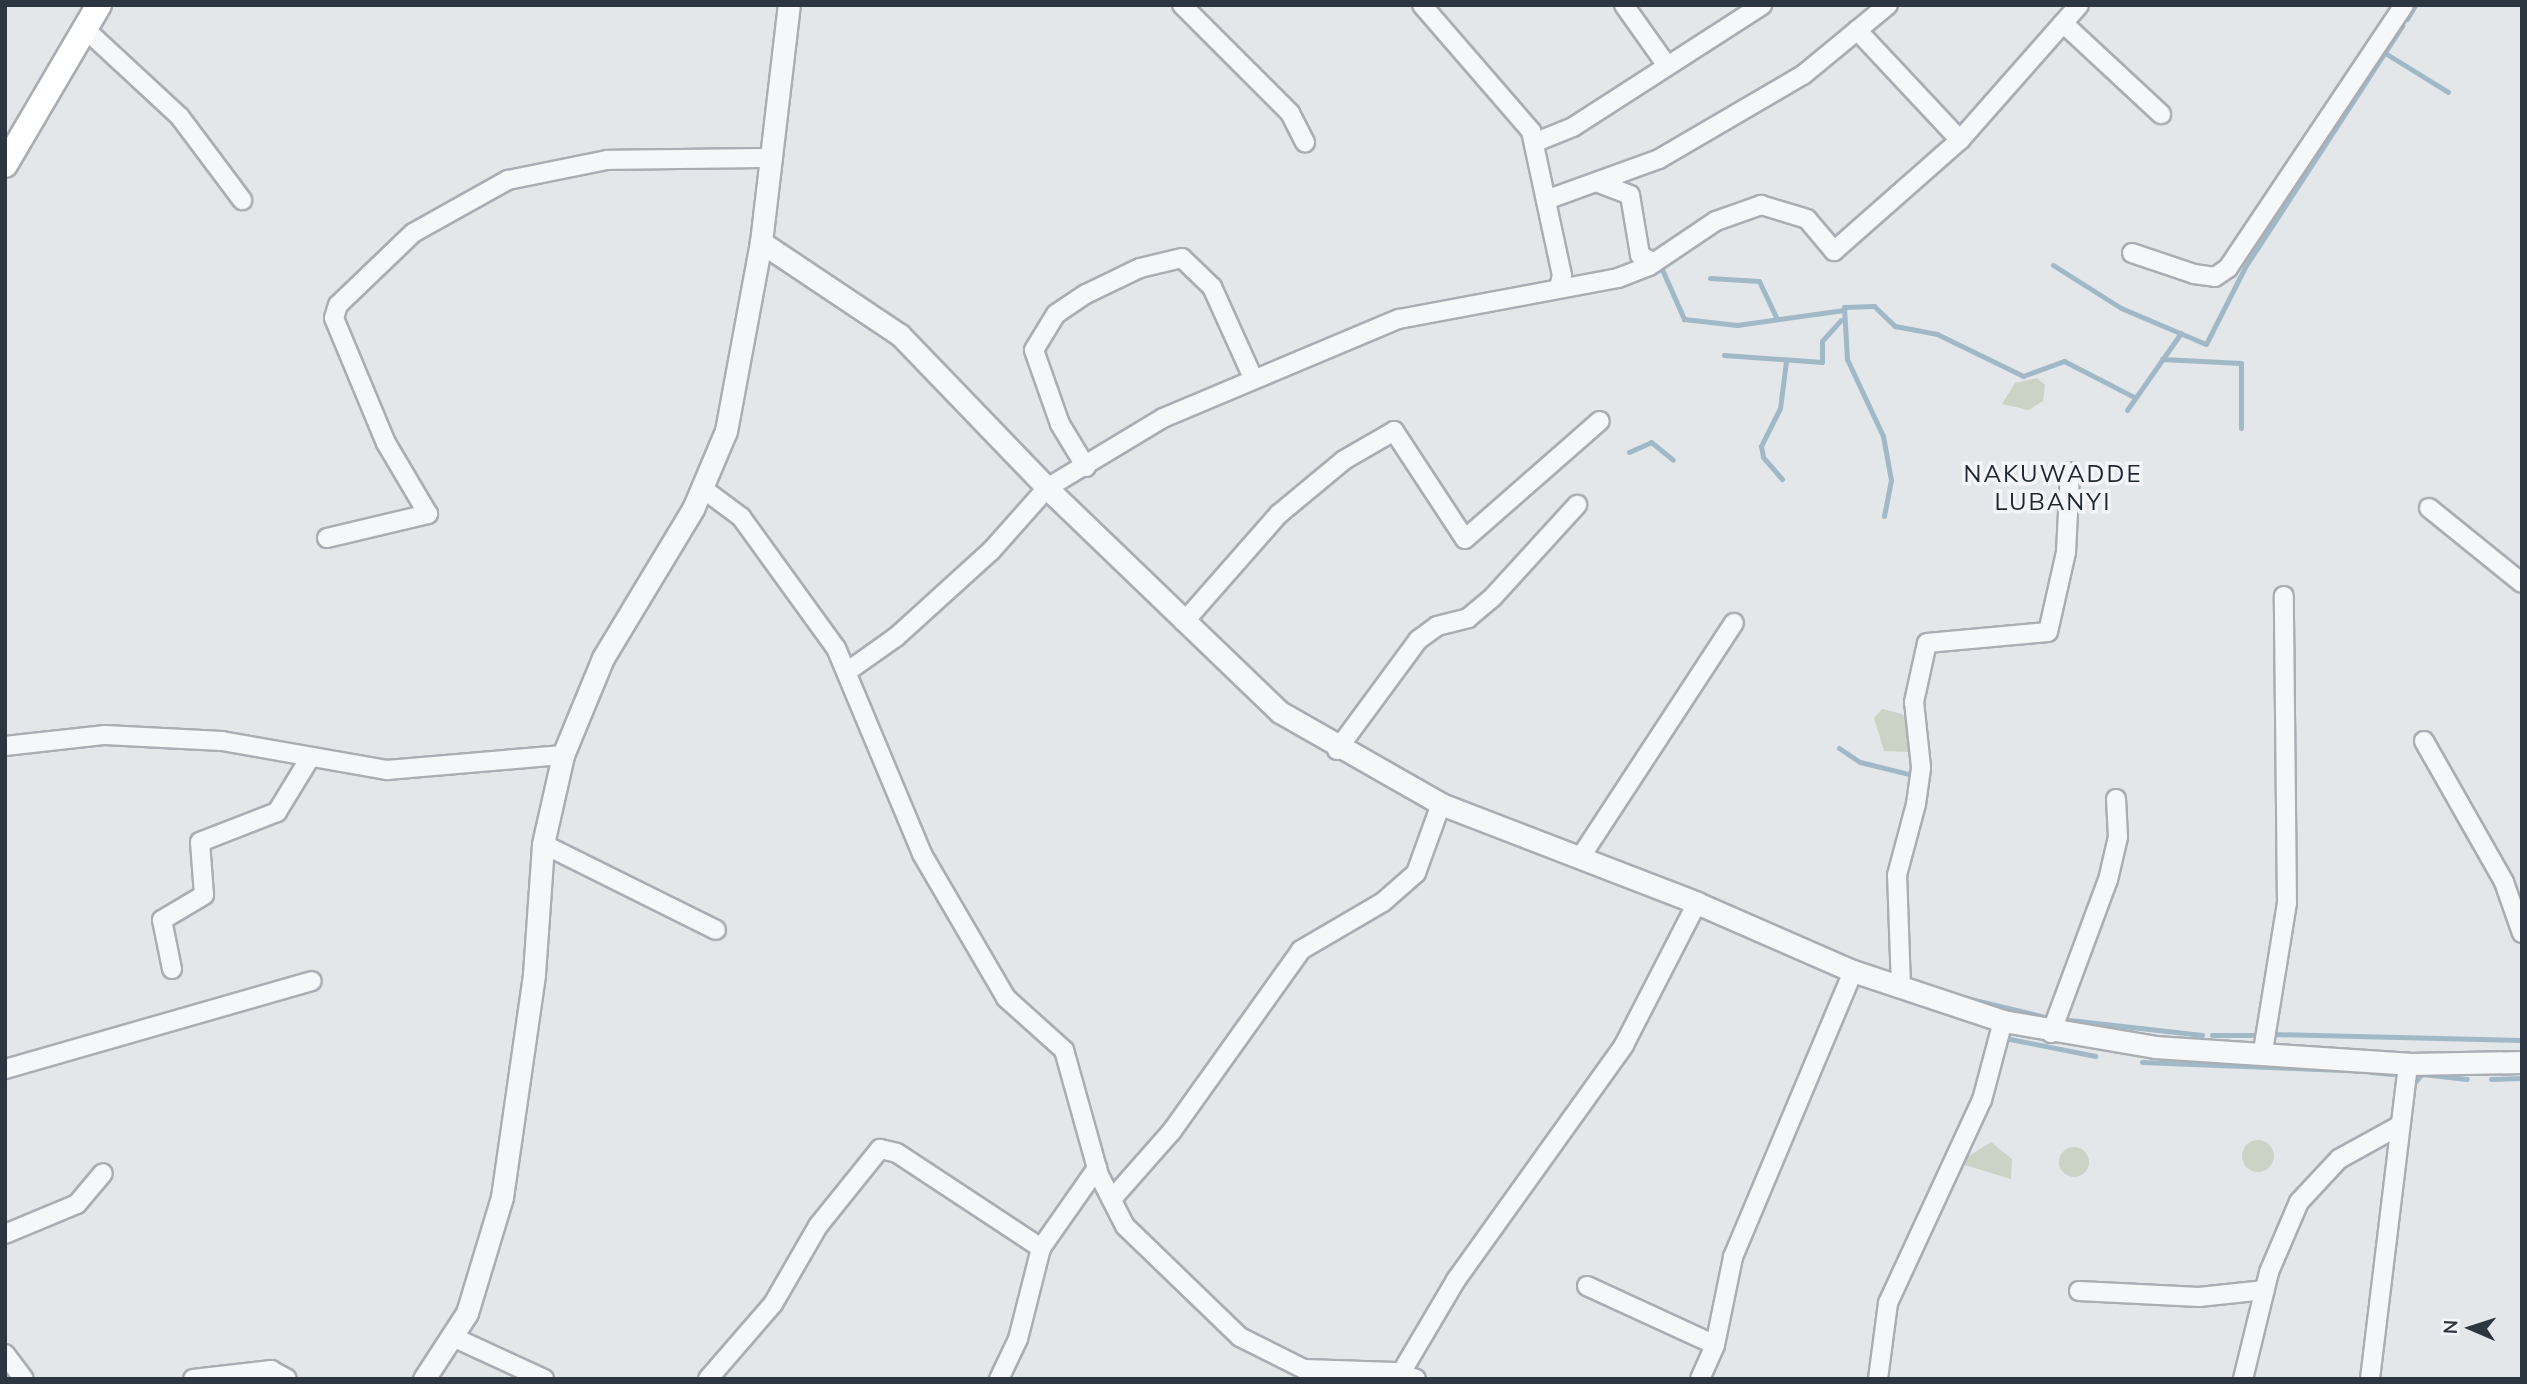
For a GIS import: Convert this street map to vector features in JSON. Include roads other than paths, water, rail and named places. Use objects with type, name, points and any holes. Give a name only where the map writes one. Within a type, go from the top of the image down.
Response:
[{"type":"main road","points":[[5,165],[99,5]]},
{"type":"street","points":[[424,1379],[455,1338],[478,1286],[502,1197],[534,974],[543,844],[563,755],[603,658],[702,488],[732,409],[773,158],[789,5]]},
{"type":"street","points":[[1182,5],[1290,113],[1305,142]]},
{"type":"street","points":[[1422,5],[1473,67],[1508,98],[1536,142],[1562,275],[1559,288]]},
{"type":"street","points":[[1624,5],[1666,64]]},
{"type":"street","points":[[1536,142],[1573,127],[1666,64],[1762,5]]},
{"type":"street","points":[[1546,200],[1659,159],[1764,99],[1888,5]]},
{"type":"street","points":[[848,671],[896,637],[991,551],[1047,488],[1086,467],[1163,418],[1253,378],[1399,319],[1559,288],[1654,263],[1716,221],[1761,205],[1807,219],[1834,251],[1960,140],[2079,5]]},
{"type":"street","points":[[2132,253],[2194,274],[2215,277],[2228,268],[2404,5]]},
{"type":"street","points":[[2063,23],[2161,114]]},
{"type":"street","points":[[84,28],[180,117],[242,200]]},
{"type":"street","points":[[1857,30],[1960,140]]},
{"type":"street","points":[[327,538],[428,514],[386,443],[334,318],[338,305],[413,233],[508,180],[607,160],[773,158]]},
{"type":"street","points":[[1599,183],[1630,195],[1640,255],[1654,263]]},
{"type":"street","points":[[761,242],[900,335],[1047,488],[1280,712],[1337,750],[1441,804],[1697,903],[1853,971],[2003,1021],[2051,1033],[2155,1047],[2263,1051],[2408,1064],[2522,1062]]},
{"type":"street","points":[[1086,467],[1060,424],[1034,350],[1056,314],[1086,294],[1140,268],[1182,258],[1212,287],[1253,378]]},
{"type":"street","points":[[1184,622],[1279,514],[1345,460],[1394,431],[1465,539],[1600,421]]},
{"type":"street","points":[[1901,987],[1898,875],[1916,804],[1921,767],[1914,702],[1927,643],[2048,632],[2066,552],[2070,472]]},
{"type":"street","points":[[702,488],[741,517],[848,671],[922,854],[1006,998],[1065,1050],[1097,1168],[1125,1226],[1240,1337],[1304,1369],[1409,1376],[1457,1280],[1624,1045],[1697,903]]},
{"type":"street","points":[[1337,750],[1418,640],[1437,626],[1468,618],[1493,597],[1577,505]]},
{"type":"street","points":[[2429,508],[2522,583]]},
{"type":"street","points":[[2263,1051],[2287,903],[2284,596]]},
{"type":"street","points":[[1580,858],[1734,623]]},
{"type":"street","points":[[5,746],[105,735],[222,741],[387,770],[563,755]]},
{"type":"street","points":[[2424,741],[2504,882],[2522,933]]},
{"type":"street","points":[[173,969],[162,920],[204,895],[200,842],[277,813],[310,758]]},
{"type":"street","points":[[2051,1033],[2108,880],[2118,837],[2116,799]]},
{"type":"street","points":[[1112,1199],[1172,1131],[1301,950],[1383,902],[1416,873],[1441,804]]},
{"type":"street","points":[[543,844],[692,913],[716,930]]},
{"type":"street","points":[[1700,1379],[1715,1345],[1733,1257],[1853,971]]},
{"type":"street","points":[[5,1069],[312,981]]},
{"type":"street","points":[[1878,1379],[1888,1303],[1982,1100],[2003,1021]]},
{"type":"street","points":[[2370,1379],[2397,1127],[2408,1064]]},
{"type":"street","points":[[2244,1379],[2264,1290],[2299,1202],[2339,1159],[2397,1127]]},
{"type":"street","points":[[708,1379],[773,1304],[818,1226],[880,1149],[897,1153],[1041,1248]]},
{"type":"street","points":[[999,1379],[1018,1339],[1041,1248],[1097,1168]]},
{"type":"street","points":[[5,1234],[77,1204],[103,1173]]},
{"type":"street","points":[[1587,1286],[1715,1345]]},
{"type":"street","points":[[2079,1291],[2142,1297],[2264,1290]]},
{"type":"street","points":[[455,1338],[544,1379]]},
{"type":"street","points":[[5,1354],[24,1379]]},
{"type":"street","points":[[193,1379],[271,1370],[286,1379]]},
{"type":"waterway","points":[[2407,19],[2415,5]]},
{"type":"waterway","points":[[2053,265],[2121,308],[2206,344],[2245,267],[2402,26]]},
{"type":"waterway","points":[[2385,53],[2448,92]]},
{"type":"waterway","points":[[1661,267],[1684,319],[1737,325],[1844,310]]},
{"type":"waterway","points":[[1710,278],[1759,281],[1777,319]]},
{"type":"waterway","points":[[1884,516],[1891,480],[1883,436],[1847,359],[1844,307],[1874,306],[1895,326],[1937,334],[2023,376],[2064,361],[2134,397]]},
{"type":"waterway","points":[[1724,355],[1822,362],[1822,341],[1841,320]]},
{"type":"waterway","points":[[2127,410],[2181,333]]},
{"type":"waterway","points":[[2162,359],[2241,363],[2241,428]]},
{"type":"waterway","points":[[1782,479],[1763,457],[1761,446],[1780,408],[1786,361]]},
{"type":"waterway","points":[[1629,452],[1651,442],[1673,460]]},
{"type":"waterway","points":[[1839,748],[1860,762],[1913,775]]},
{"type":"waterway","points":[[1889,886],[1890,926]]},
{"type":"waterway","points":[[1962,997],[2045,1017]]},
{"type":"waterway","points":[[2060,1019],[2202,1035]]},
{"type":"waterway","points":[[2272,1034],[2521,1040]]},
{"type":"waterway","points":[[2212,1035],[2261,1035]]},
{"type":"waterway","points":[[2005,1038],[2095,1056]]},
{"type":"waterway","points":[[2142,1062],[2362,1071]]},
{"type":"waterway","points":[[2371,1072],[2393,1074]]},
{"type":"waterway","points":[[2413,1084],[2422,1074],[2467,1079]]},
{"type":"waterway","points":[[2491,1079],[2522,1078]]},
{"type":"district","name":"NAKUWADDE LUBANYI","points":[[2053,488]]}]
